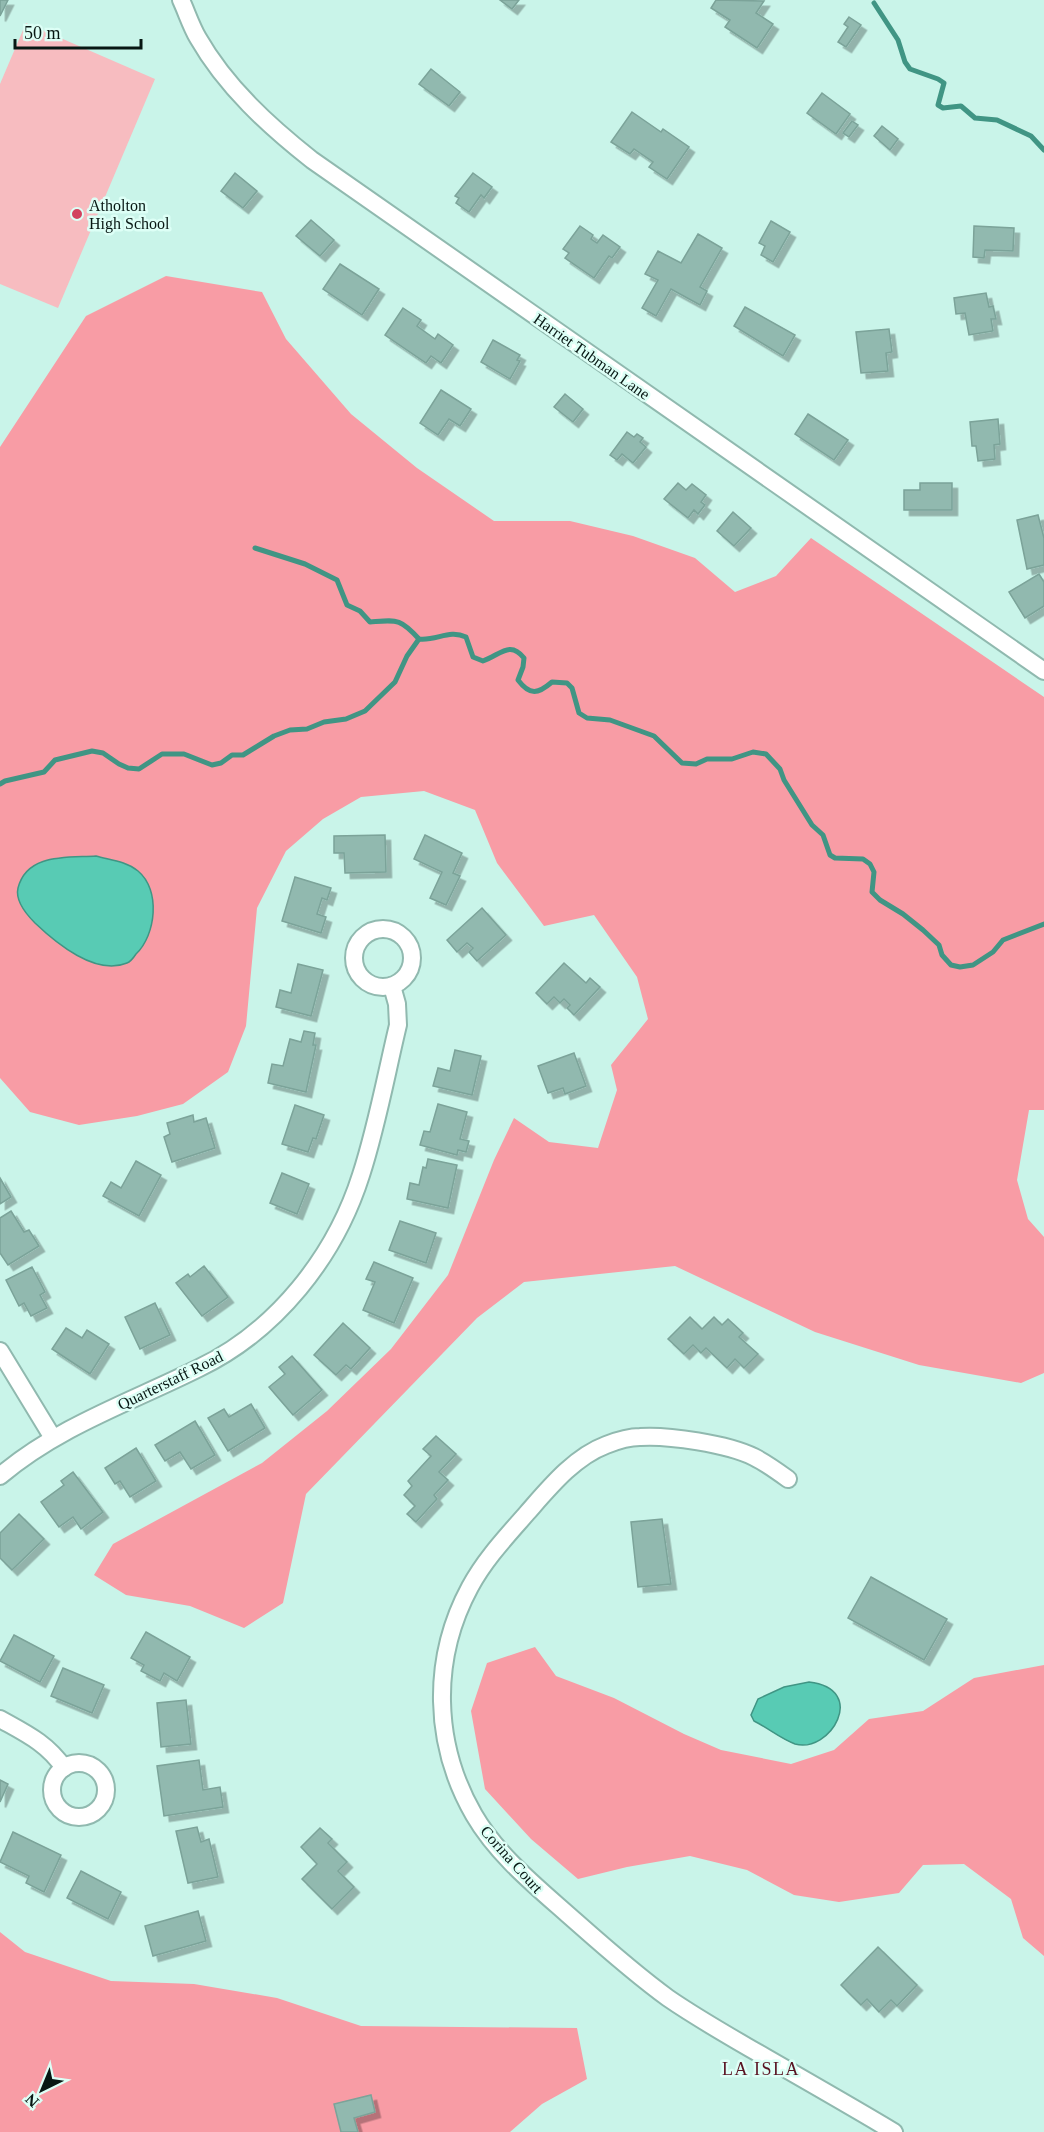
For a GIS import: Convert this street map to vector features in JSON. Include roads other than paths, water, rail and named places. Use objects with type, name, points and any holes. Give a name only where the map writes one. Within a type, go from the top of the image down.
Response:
[{"type":"street","name":"Harriet Tubman Lane","points":[[181,0],[197,37],[214,64],[236,91],[286,140],[1044,670]]},
{"type":"street","name":"Quarterstaff Road","points":[[0,1476],[22,1458],[53,1438],[93,1416],[201,1368],[232,1350],[276,1314],[303,1282],[325,1252],[338,1229],[361,1176],[398,1025],[397,1004],[392,986]]},
{"type":"street","points":[[0,1351],[53,1438]]},
{"type":"street","name":"Corina Court","points":[[788,1479],[754,1456],[730,1448],[684,1441],[640,1437],[603,1446],[587,1455],[541,1497],[488,1559],[471,1585],[451,1630],[446,1653],[442,1682],[445,1738],[451,1764],[475,1816],[500,1850],[534,1885],[668,1998],[706,2023],[894,2132]]},
{"type":"street","points":[[0,1719],[35,1738],[54,1754],[64,1768]]},
{"type":"waterway","points":[[874,3],[898,40],[905,62],[910,69],[944,83],[938,105],[943,108],[961,106],[975,118],[997,120],[1031,136],[1044,150]]},
{"type":"waterway","points":[[255,548],[305,564],[337,580],[347,605],[360,611],[370,622],[398,622],[419,639],[454,634],[466,637],[473,657],[483,661],[505,650],[514,650],[524,658],[518,680],[526,689],[538,691],[552,682],[567,683],[572,688],[579,713],[587,718],[610,720],[654,736],[682,763],[696,764],[707,759],[732,759],[753,752],[766,754],[780,769],[784,780],[812,825],[823,835],[830,855],[835,858],[863,859],[870,864],[874,872],[872,892],[923,930],[939,945],[942,955],[951,965],[960,967],[973,965],[993,952],[1003,940],[1044,924]]},
{"type":"waterway","points":[[0,784],[44,772],[55,760],[92,751],[103,753],[128,768],[139,769],[162,754],[184,754],[212,765],[221,763],[232,755],[243,755],[274,736],[290,730],[307,729],[324,722],[346,719],[365,711],[395,682],[407,656],[419,639]]},
{"type":"place","name":"Atholton High School","points":[[77,214]]},
{"type":"district","name":"LA ISLA","points":[[761,2069]]}]
